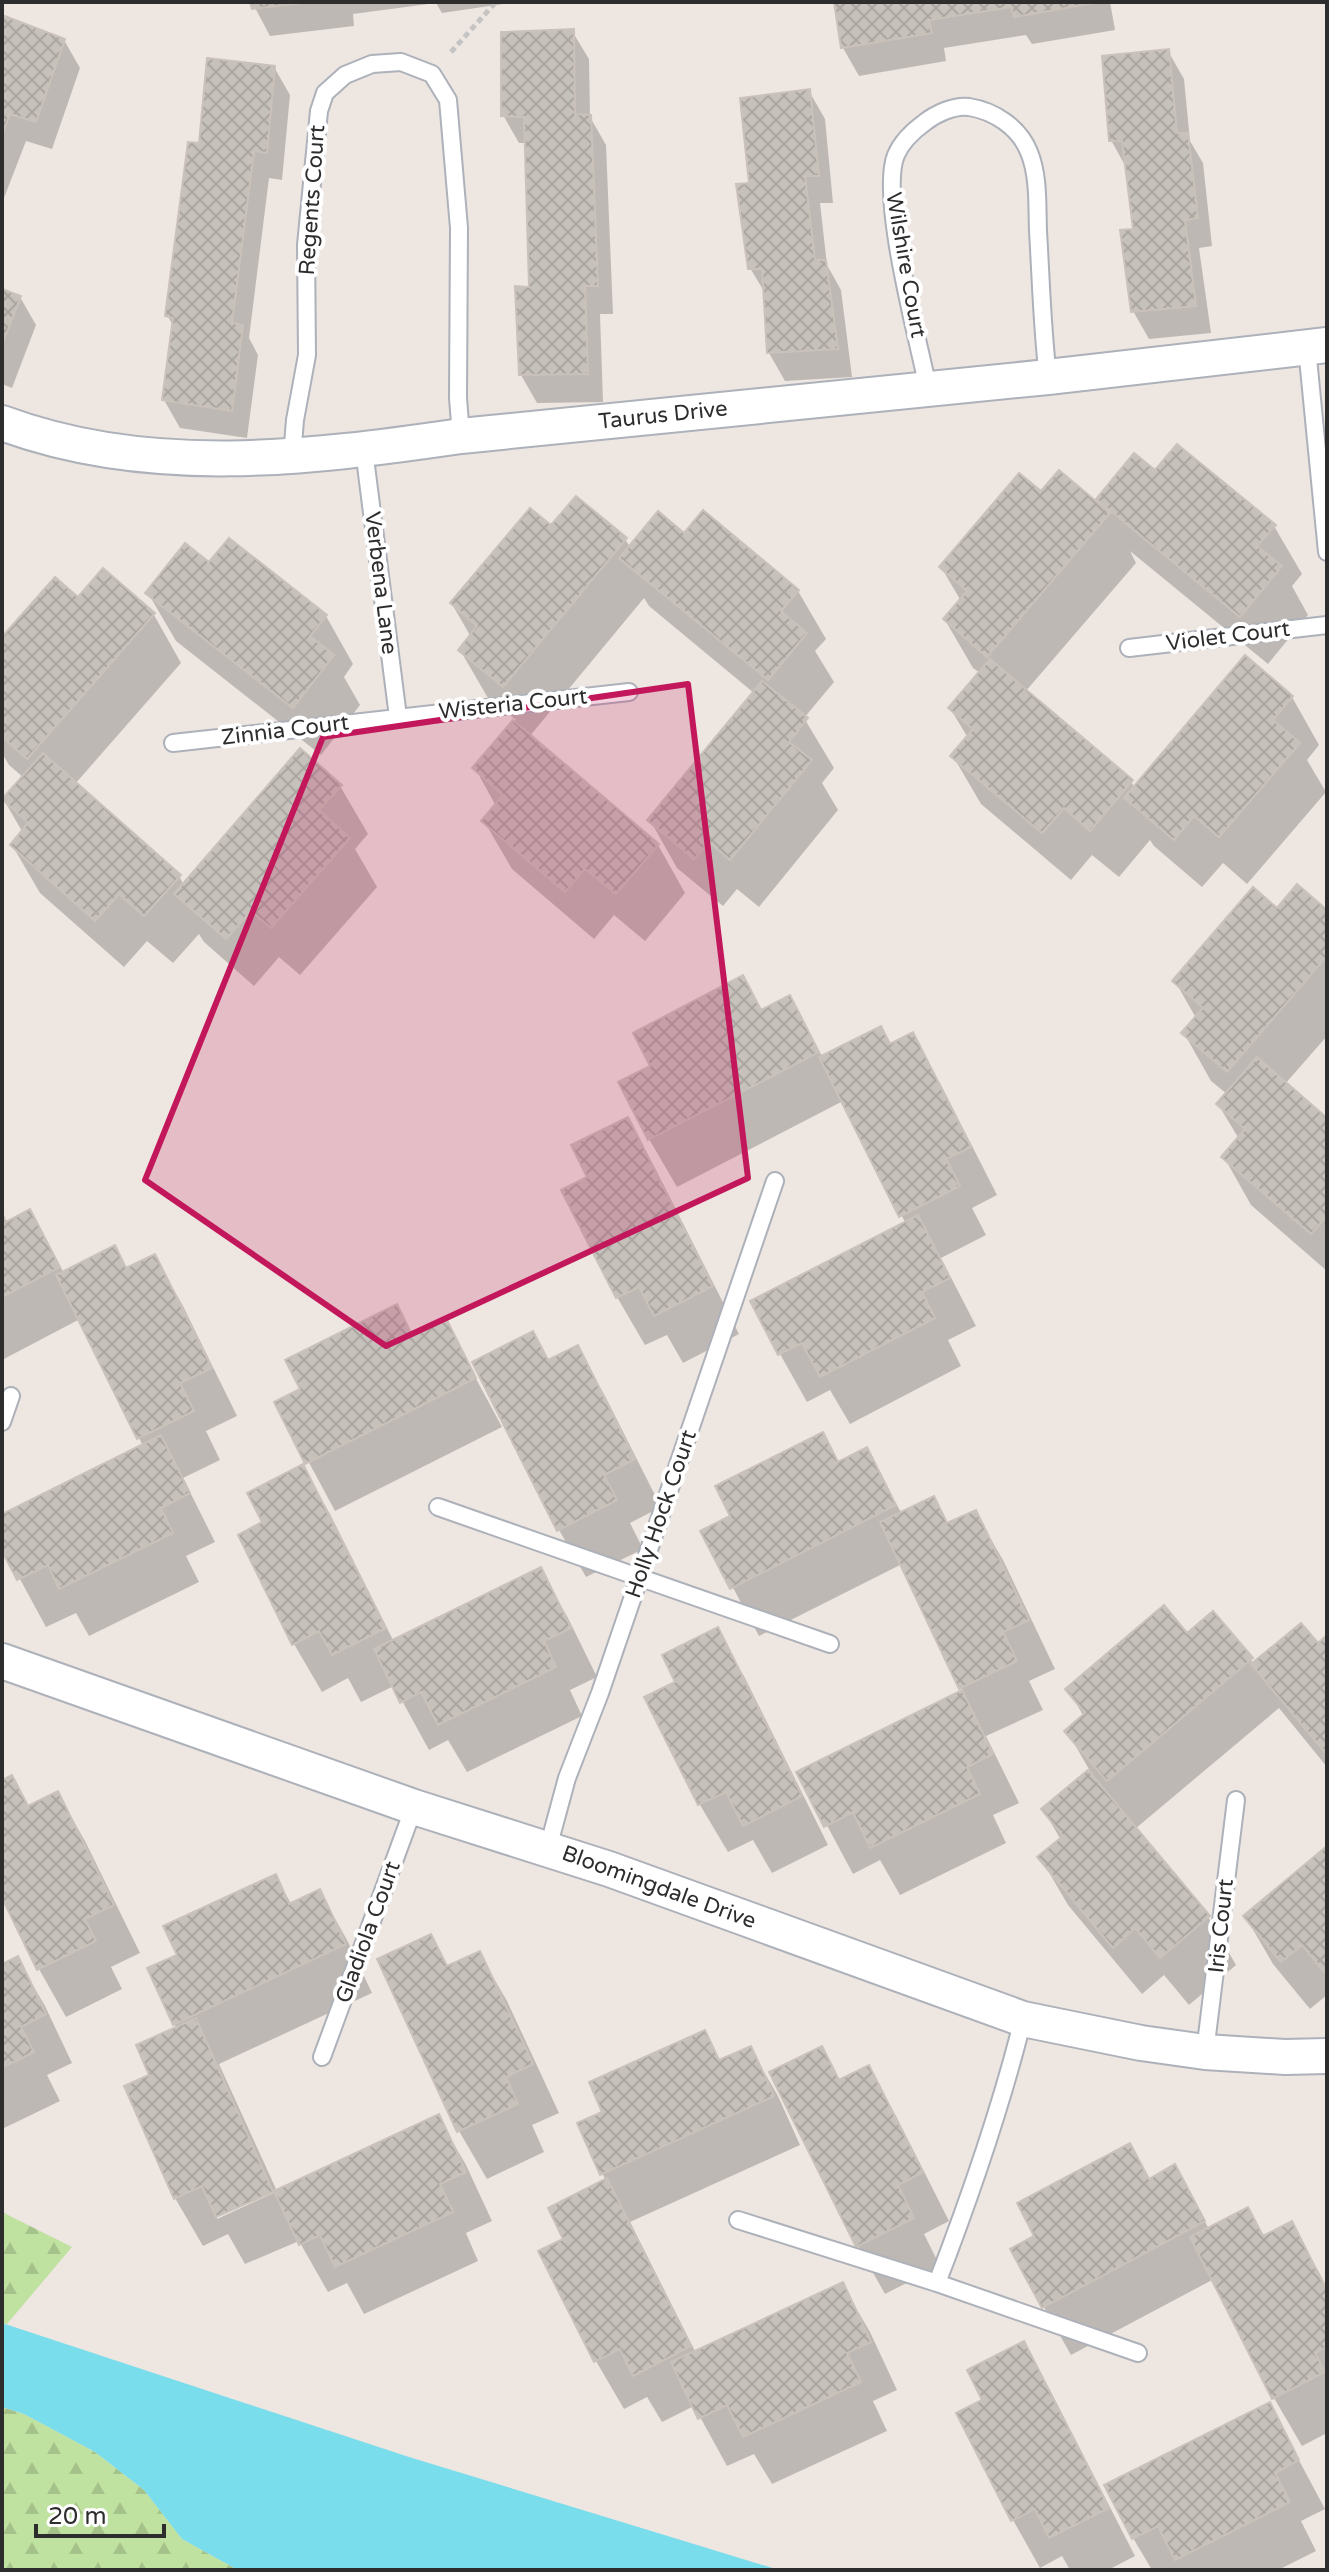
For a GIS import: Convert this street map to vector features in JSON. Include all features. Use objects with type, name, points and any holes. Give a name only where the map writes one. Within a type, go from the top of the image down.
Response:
[{"type":"street","name":"Taurus Drive","points":[[2,423],[78,446],[179,459],[292,457],[461,436],[1048,377],[1317,346]]},
{"type":"street","name":"Bloomingdale Drive","points":[[2,1661],[414,1807],[548,1848],[1023,2019],[1141,2043],[1205,2052],[1327,2056]]},
{"type":"lane","name":"Regents Court","points":[[292,457],[295,420],[307,355],[306,245],[319,111],[325,93],[345,75],[372,64],[401,62],[432,74]]},
{"type":"lane","points":[[432,74],[448,100],[459,228],[458,398],[461,436]]},
{"type":"lane","name":"Wilshire Court","points":[[928,388],[894,220],[891,182],[896,155],[911,133],[933,115],[962,106],[984,110],[1002,119],[1017,133],[1029,152],[1036,179],[1043,336],[1048,377]]},
{"type":"lane","points":[[1317,346],[1327,552]]},
{"type":"lane","name":"Verbena Lane","points":[[364,450],[398,717]]},
{"type":"lane","name":"Violet Court","points":[[1129,648],[1327,625]]},
{"type":"lane","name":"Wisteria Court","points":[[398,717],[629,692]]},
{"type":"lane","name":"Zinnia Court","points":[[173,743],[398,717]]},
{"type":"lane","name":"Holly Hock Court","points":[[548,1848],[567,1778],[600,1693],[775,1181]]},
{"type":"lane","points":[[2,1422],[11,1396]]},
{"type":"lane","points":[[438,1507],[830,1644]]},
{"type":"lane","name":"Iris Court","points":[[1205,2052],[1236,1800]]},
{"type":"lane","name":"Gladiola Court","points":[[322,2057],[414,1807]]},
{"type":"lane","points":[[937,2283],[1011,2066],[1023,2019]]},
{"type":"lane","points":[[738,2220],[937,2283],[1138,2353]]},
{"type":"path","points":[[432,74],[496,2]]},
{"type":"highlighted area","points":[[688,684],[748,1178],[386,1346],[145,1180],[323,737]]},
{"type":"green space","points":[[2,2212],[72,2247],[7,2324],[2,2323]]},
{"type":"green space","points":[[2,2407],[24,2414],[95,2452],[144,2490],[182,2539],[238,2570],[2,2570]]},
{"type":"water","points":[[2,2323],[409,2457],[779,2570],[238,2570],[182,2539],[144,2490],[95,2452],[24,2414],[2,2407]]},
{"type":"building","points":[[250,2],[311,2],[252,9]]},
{"type":"building","points":[[834,2],[1100,2],[1014,17],[1011,7],[929,20],[932,33],[841,48]]},
{"type":"building","points":[[2,15],[65,39],[36,122],[10,114],[2,135]]},
{"type":"building","points":[[574,29],[575,114],[591,115],[598,286],[585,286],[588,374],[519,375],[515,286],[529,287],[524,117],[501,116],[501,32]]},
{"type":"building","points":[[1169,49],[1177,133],[1188,133],[1198,218],[1185,220],[1196,306],[1131,312],[1120,230],[1133,229],[1122,141],[1109,141],[1102,56]]},
{"type":"building","points":[[207,58],[275,66],[267,153],[254,151],[232,323],[243,325],[232,411],[162,400],[173,318],[165,316],[188,142],[199,143]]},
{"type":"building","points":[[810,89],[819,176],[805,176],[815,260],[826,260],[838,349],[767,353],[762,269],[748,269],[736,184],[749,183],[740,98]]},
{"type":"building","points":[[2,289],[21,296],[2,345]]},
{"type":"building","points":[[1177,444],[1276,525],[1257,546],[1282,566],[1240,617],[1096,499],[1134,453],[1155,470]]},
{"type":"building","points":[[1059,470],[1110,513],[987,657],[943,619],[967,591],[939,567],[1019,473],[1041,491]]},
{"type":"building","points":[[576,496],[627,538],[503,687],[458,650],[477,626],[450,603],[530,508],[551,525]]},
{"type":"building","points":[[703,510],[799,590],[781,611],[807,633],[768,680],[619,558],[658,511],[684,533]]},
{"type":"building","points":[[229,538],[327,615],[310,636],[334,655],[293,708],[145,593],[185,543],[209,562]]},
{"type":"building","points":[[103,568],[155,613],[27,759],[2,737],[2,637],[55,577],[78,597]]},
{"type":"building","points":[[1245,655],[1293,696],[1273,720],[1300,743],[1219,837],[1194,816],[1174,840],[1124,798]]},
{"type":"building","points":[[990,659],[1133,780],[1090,831],[1064,808],[1042,833],[950,756],[973,729],[948,708]]},
{"type":"building","points":[[762,681],[808,718],[789,742],[812,760],[730,860],[709,842],[694,859],[647,820]]},
{"type":"building","points":[[513,720],[659,844],[616,894],[585,869],[565,892],[481,821],[503,795],[472,768]]},
{"type":"building","points":[[300,748],[342,785],[319,810],[350,838],[271,928],[251,911],[226,939],[174,894]]},
{"type":"building","points":[[43,753],[181,875],[144,916],[119,894],[95,921],[10,845],[28,823],[2,799]]},
{"type":"building","points":[[1297,884],[1327,910],[1327,956],[1227,1072],[1181,1033],[1203,1008],[1172,981],[1253,887],[1277,908]]},
{"type":"building","points":[[743,975],[761,1010],[790,995],[819,1052],[648,1140],[618,1082],[650,1066],[633,1033]]},
{"type":"building","points":[[881,1026],[890,1044],[913,1032],[971,1147],[946,1159],[960,1186],[899,1217],[819,1057]]},
{"type":"building","points":[[1257,1057],[1327,1118],[1327,1216],[1311,1234],[1221,1157],[1245,1129],[1216,1104]]},
{"type":"building","points":[[628,1117],[713,1286],[654,1316],[639,1287],[616,1298],[561,1190],[587,1177],[571,1145]]},
{"type":"building","points":[[30,1209],[60,1267],[2,1297],[2,1213],[6,1222]]},
{"type":"building","points":[[918,1215],[950,1278],[922,1292],[935,1318],[820,1377],[802,1343],[778,1355],[750,1301]]},
{"type":"building","points":[[115,1245],[126,1268],[155,1254],[212,1368],[180,1383],[194,1411],[137,1439],[56,1275]]},
{"type":"building","points":[[397,1304],[412,1335],[446,1318],[476,1378],[305,1464],[274,1402],[300,1389],[285,1360]]},
{"type":"building","points":[[533,1331],[548,1360],[578,1345],[635,1459],[604,1475],[617,1500],[557,1531],[472,1362]]},
{"type":"building","points":[[823,1432],[838,1462],[867,1447],[896,1505],[730,1589],[700,1531],[730,1516],[715,1486]]},
{"type":"building","points":[[161,1435],[190,1493],[161,1508],[173,1533],[59,1589],[48,1565],[17,1580],[2,1551],[2,1514]]},
{"type":"building","points":[[303,1464],[386,1628],[332,1655],[319,1631],[292,1645],[238,1535],[262,1522],[247,1493]]},
{"type":"building","points":[[934,1496],[947,1523],[976,1510],[1029,1620],[1003,1632],[1017,1661],[959,1689],[880,1522]]},
{"type":"building","points":[[541,1567],[571,1628],[544,1641],[556,1667],[438,1725],[421,1692],[400,1703],[374,1649]]},
{"type":"building","points":[[1164,1605],[1187,1633],[1213,1611],[1253,1658],[1107,1781],[1064,1731],[1085,1713],[1065,1689]]},
{"type":"building","points":[[1301,1623],[1318,1643],[1327,1635],[1327,1755],[1251,1664]]},
{"type":"building","points":[[718,1627],[802,1796],[743,1826],[726,1792],[698,1805],[644,1697],[675,1682],[662,1655]]},
{"type":"building","points":[[962,1690],[993,1754],[967,1767],[980,1794],[870,1848],[853,1812],[824,1827],[796,1772]]},
{"type":"building","points":[[1088,1770],[1210,1916],[1160,1958],[1135,1928],[1113,1948],[1037,1857],[1063,1836],[1041,1809]]},
{"type":"building","points":[[12,1775],[28,1806],[58,1791],[114,1905],[85,1919],[96,1941],[37,1970],[2,1898],[2,1780]]},
{"type":"building","points":[[1327,1846],[1327,1970],[1324,1972],[1302,1945],[1281,1962],[1243,1916]]},
{"type":"building","points":[[276,1874],[289,1904],[320,1889],[346,1944],[173,2025],[147,1968],[177,1955],[163,1926]]},
{"type":"building","points":[[431,1934],[447,1966],[480,1951],[533,2064],[506,2077],[518,2104],[457,2132],[377,1959]]},
{"type":"building","points":[[18,1956],[46,2014],[21,2027],[34,2052],[2,2068],[2,1964]]},
{"type":"building","points":[[196,2018],[273,2192],[216,2217],[202,2186],[174,2199],[124,2086],[149,2075],[136,2045]]},
{"type":"building","points":[[705,2030],[719,2060],[751,2046],[774,2096],[600,2175],[577,2123],[602,2112],[589,2082]]},
{"type":"building","points":[[822,2046],[839,2080],[869,2065],[923,2172],[898,2185],[914,2218],[856,2247],[769,2072]]},
{"type":"building","points":[[439,2114],[466,2172],[440,2184],[453,2212],[335,2267],[320,2235],[299,2245],[274,2191]]},
{"type":"building","points":[[1130,2143],[1149,2179],[1175,2164],[1205,2221],[1042,2308],[1010,2249],[1034,2236],[1017,2203]]},
{"type":"building","points":[[607,2178],[691,2346],[633,2376],[620,2349],[594,2362],[538,2251],[563,2239],[548,2208]]},
{"type":"building","points":[[1248,2207],[1263,2236],[1292,2221],[1327,2291],[1327,2347],[1315,2353],[1325,2372],[1272,2399],[1190,2237]]},
{"type":"building","points":[[843,2282],[871,2342],[847,2353],[861,2382],[743,2437],[727,2405],[698,2419],[671,2362]]},
{"type":"building","points":[[1024,2341],[1109,2508],[1049,2538],[1035,2509],[1011,2521],[956,2413],[982,2400],[967,2370]]},
{"type":"building","points":[[1270,2402],[1299,2460],[1275,2473],[1290,2502],[1175,2560],[1158,2526],[1132,2539],[1104,2485]]}]
